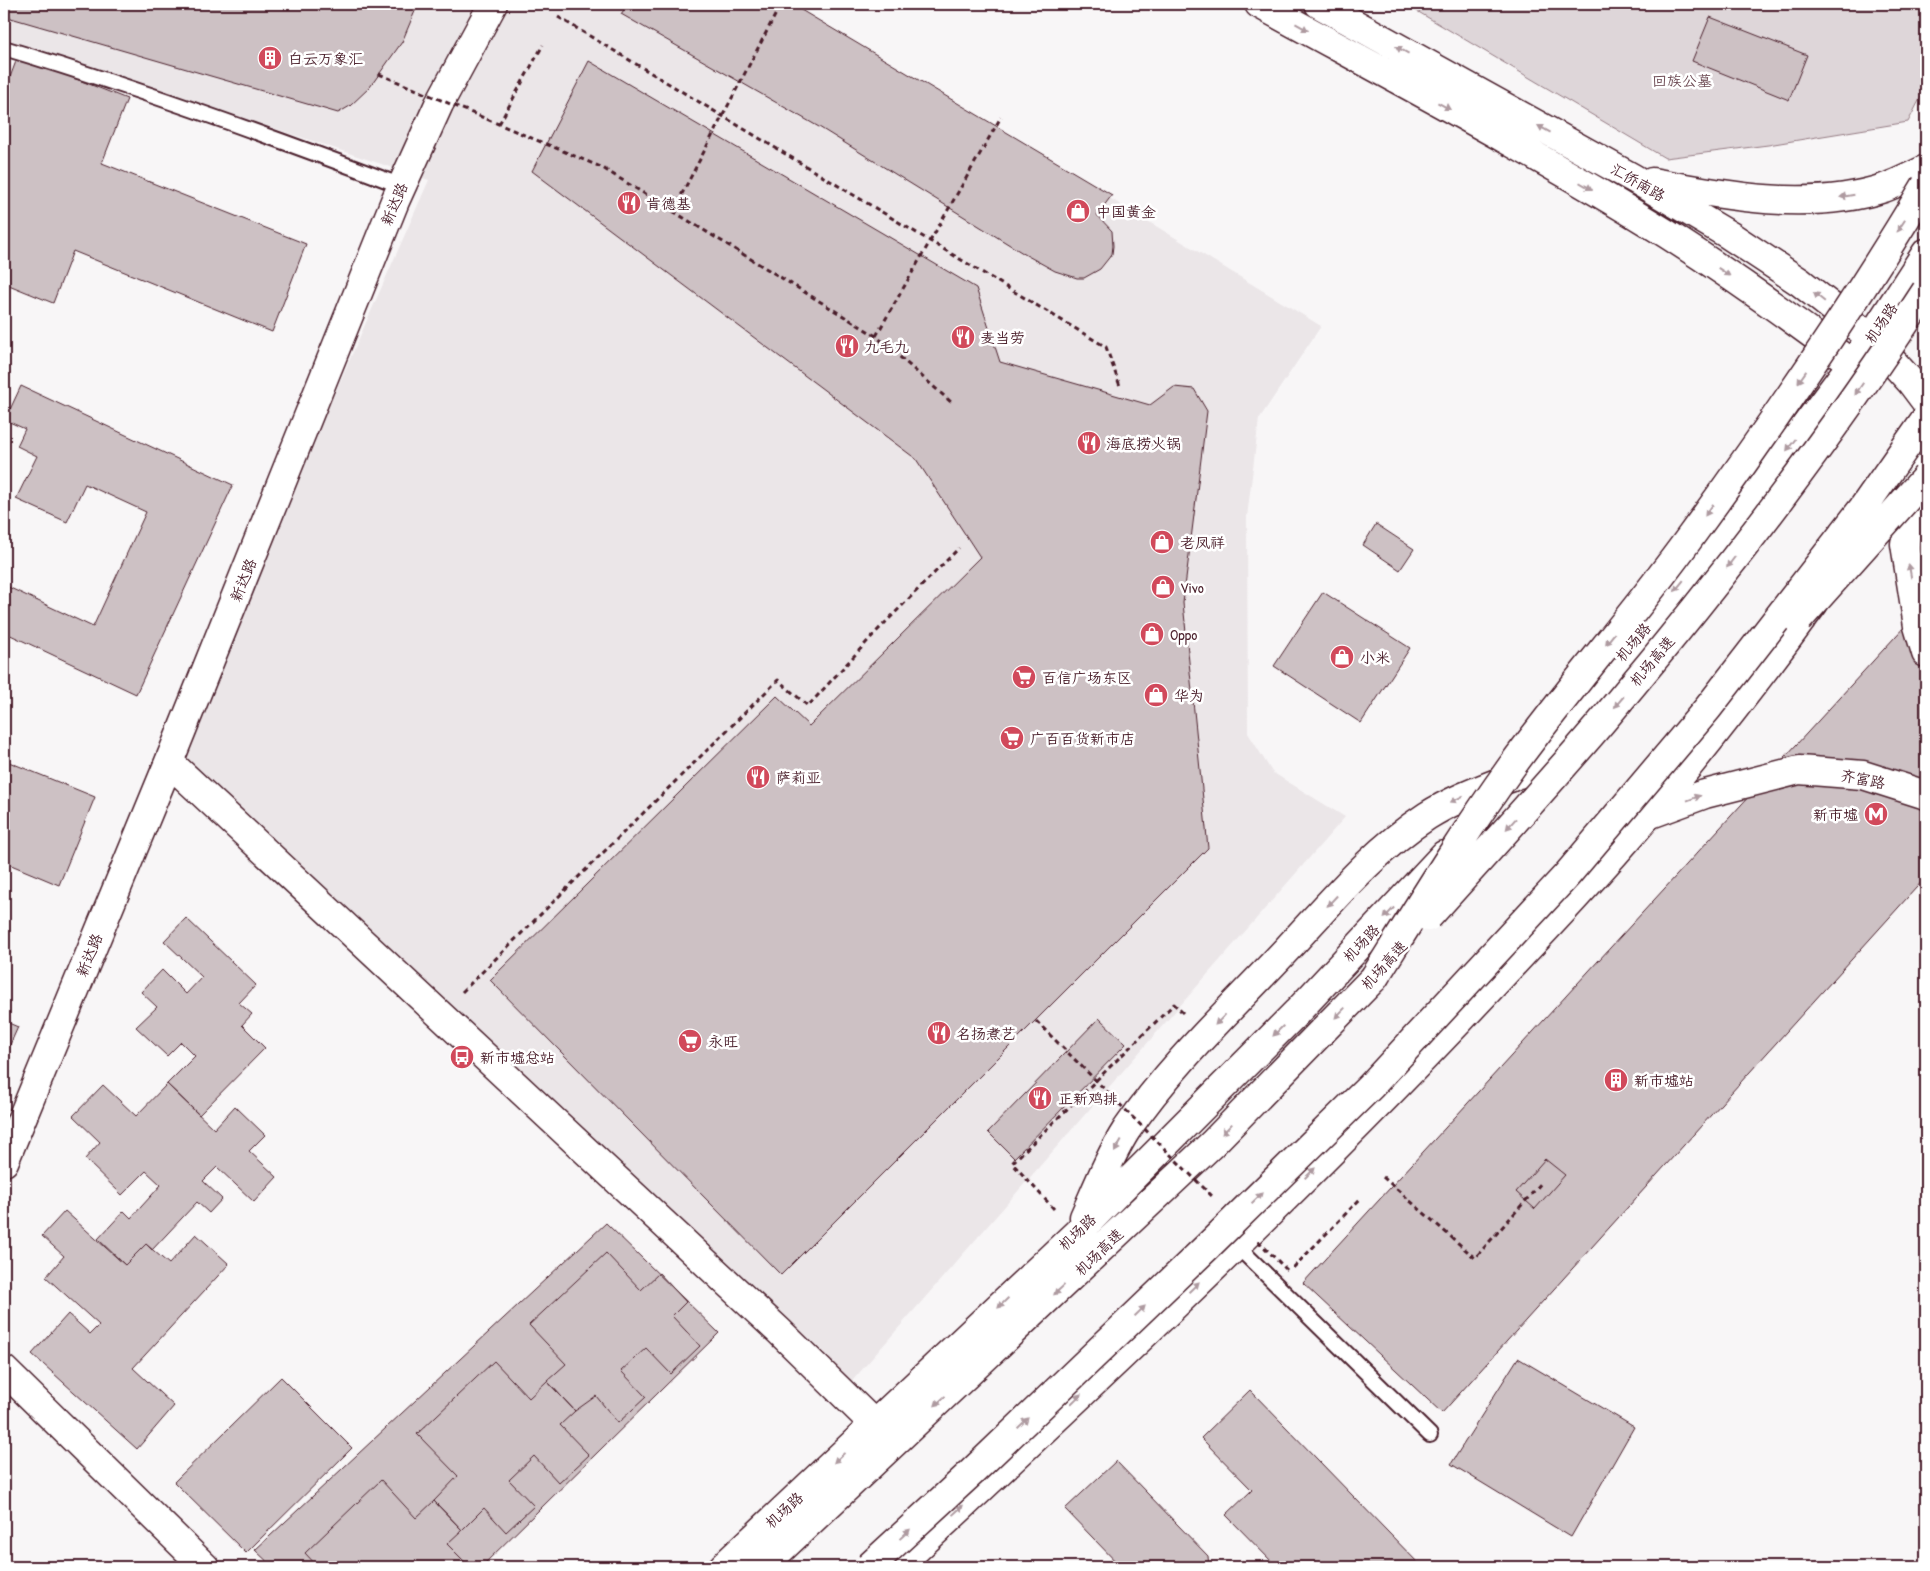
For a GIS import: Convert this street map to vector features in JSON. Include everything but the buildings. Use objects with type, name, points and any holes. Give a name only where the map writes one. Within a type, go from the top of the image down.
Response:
[{"type":"main road","name":"新达路","points":[[4,1162],[169,762],[402,186],[443,98],[493,4]]},
{"type":"main road","name":"汇侨南路","points":[[1259,4],[1462,116],[1666,234],[1762,297],[1852,364]]},
{"type":"main road","name":"汇侨南路","points":[[1319,4],[1633,178],[1728,235],[1800,282],[1871,338],[1911,382],[1926,402]]},
{"type":"main road","points":[[1633,178],[1747,198],[1799,199],[1842,197],[1883,188],[1926,169]]},
{"type":"main road","points":[[1374,978],[1442,870],[1509,772],[1687,541],[1786,400],[1829,338],[1926,185]]},
{"type":"main road","name":"机场路","points":[[723,1567],[1077,1233],[1297,1012],[1518,775],[1574,712],[1673,594],[1772,471],[1871,338],[1926,253]]},
{"type":"main road","name":"机场高速","points":[[762,1567],[1205,1151],[1374,978],[1608,714],[1695,610],[1843,412],[1926,291]]},
{"type":"main road","points":[[1567,875],[1708,708],[1863,508],[1926,418]]},
{"type":"main road","points":[[896,1567],[1246,1242],[1411,1072],[1571,902],[1648,815],[1773,658],[1926,451]]},
{"type":"main road","points":[[869,1567],[1193,1260],[1371,1086],[1567,875],[1926,478]]},
{"type":"main road","points":[[1926,487],[1909,515],[1905,544],[1918,626],[1926,653]]},
{"type":"main road","points":[[169,762],[772,1324],[875,1425]]},
{"type":"main road","name":"齐富路","points":[[1648,815],[1705,794],[1799,770],[1863,775],[1926,796]]},
{"type":"main road","points":[[1077,1233],[1105,1170],[1122,1139],[1154,1092],[1348,883],[1387,846],[1426,817],[1456,798],[1518,775]]},
{"type":"main road","points":[[4,1370],[205,1567]]},
{"type":"lane","points":[[4,48],[58,64],[245,127],[402,186]]},
{"type":"lane","points":[[1246,1242],[1430,1436]]},
{"type":"path","points":[[673,211],[781,4]]},
{"type":"path","points":[[558,18],[1106,347],[1120,386]]},
{"type":"path","points":[[499,124],[542,45]]},
{"type":"path","points":[[380,74],[601,168],[876,336],[950,402]]},
{"type":"path","points":[[876,336],[1001,117]]},
{"type":"path","points":[[440,1014],[778,680],[808,706],[876,632],[959,548]]},
{"type":"path","points":[[1077,1233],[1012,1163],[1174,1004]]},
{"type":"path","points":[[1036,1021],[1220,1204]]},
{"type":"path","points":[[1382,1177],[1475,1258],[1542,1182]]},
{"type":"path","points":[[1246,1242],[1290,1272],[1362,1197]]},
{"type":"shaded area","points":[[4,4],[789,4],[1321,326],[1259,419],[1247,517],[1248,733],[1272,772],[1345,817],[846,1388],[174,757],[429,180],[4,38]]},
{"type":"green space","name":"回族公墓","points":[[1405,4],[1926,4],[1926,87],[1908,122],[1768,145],[1665,158]]},
{"type":"place","name":"白云万象汇","points":[[270,58]]},
{"type":"place","name":"肯德基","points":[[629,203]]},
{"type":"place","name":"中国黄金","points":[[1078,211]]},
{"type":"place","name":"麦当劳","points":[[963,337]]},
{"type":"place","name":"九毛九","points":[[847,346]]},
{"type":"place","name":"海底捞火锅","points":[[1089,443]]},
{"type":"place","name":"老凤祥","points":[[1162,542]]},
{"type":"place","name":"Vivo","points":[[1163,587]]},
{"type":"place","name":"Oppo","points":[[1152,634]]},
{"type":"place","name":"小米","points":[[1342,657]]},
{"type":"place","name":"百信广场东区","points":[[1024,677]]},
{"type":"place","name":"华为","points":[[1156,695]]},
{"type":"place","name":"广百百货新市店","points":[[1012,738]]},
{"type":"place","name":"萨莉亚","points":[[758,777]]},
{"type":"place","name":"新市墟","points":[[1876,814]]},
{"type":"place","name":"名扬煮艺","points":[[939,1033]]},
{"type":"place","name":"永旺","points":[[690,1041]]},
{"type":"place","name":"新市墟总站","points":[[462,1057]]},
{"type":"place","name":"新市墟站","points":[[1616,1080]]},
{"type":"place","name":"正新鸡排","points":[[1040,1098]]}]
